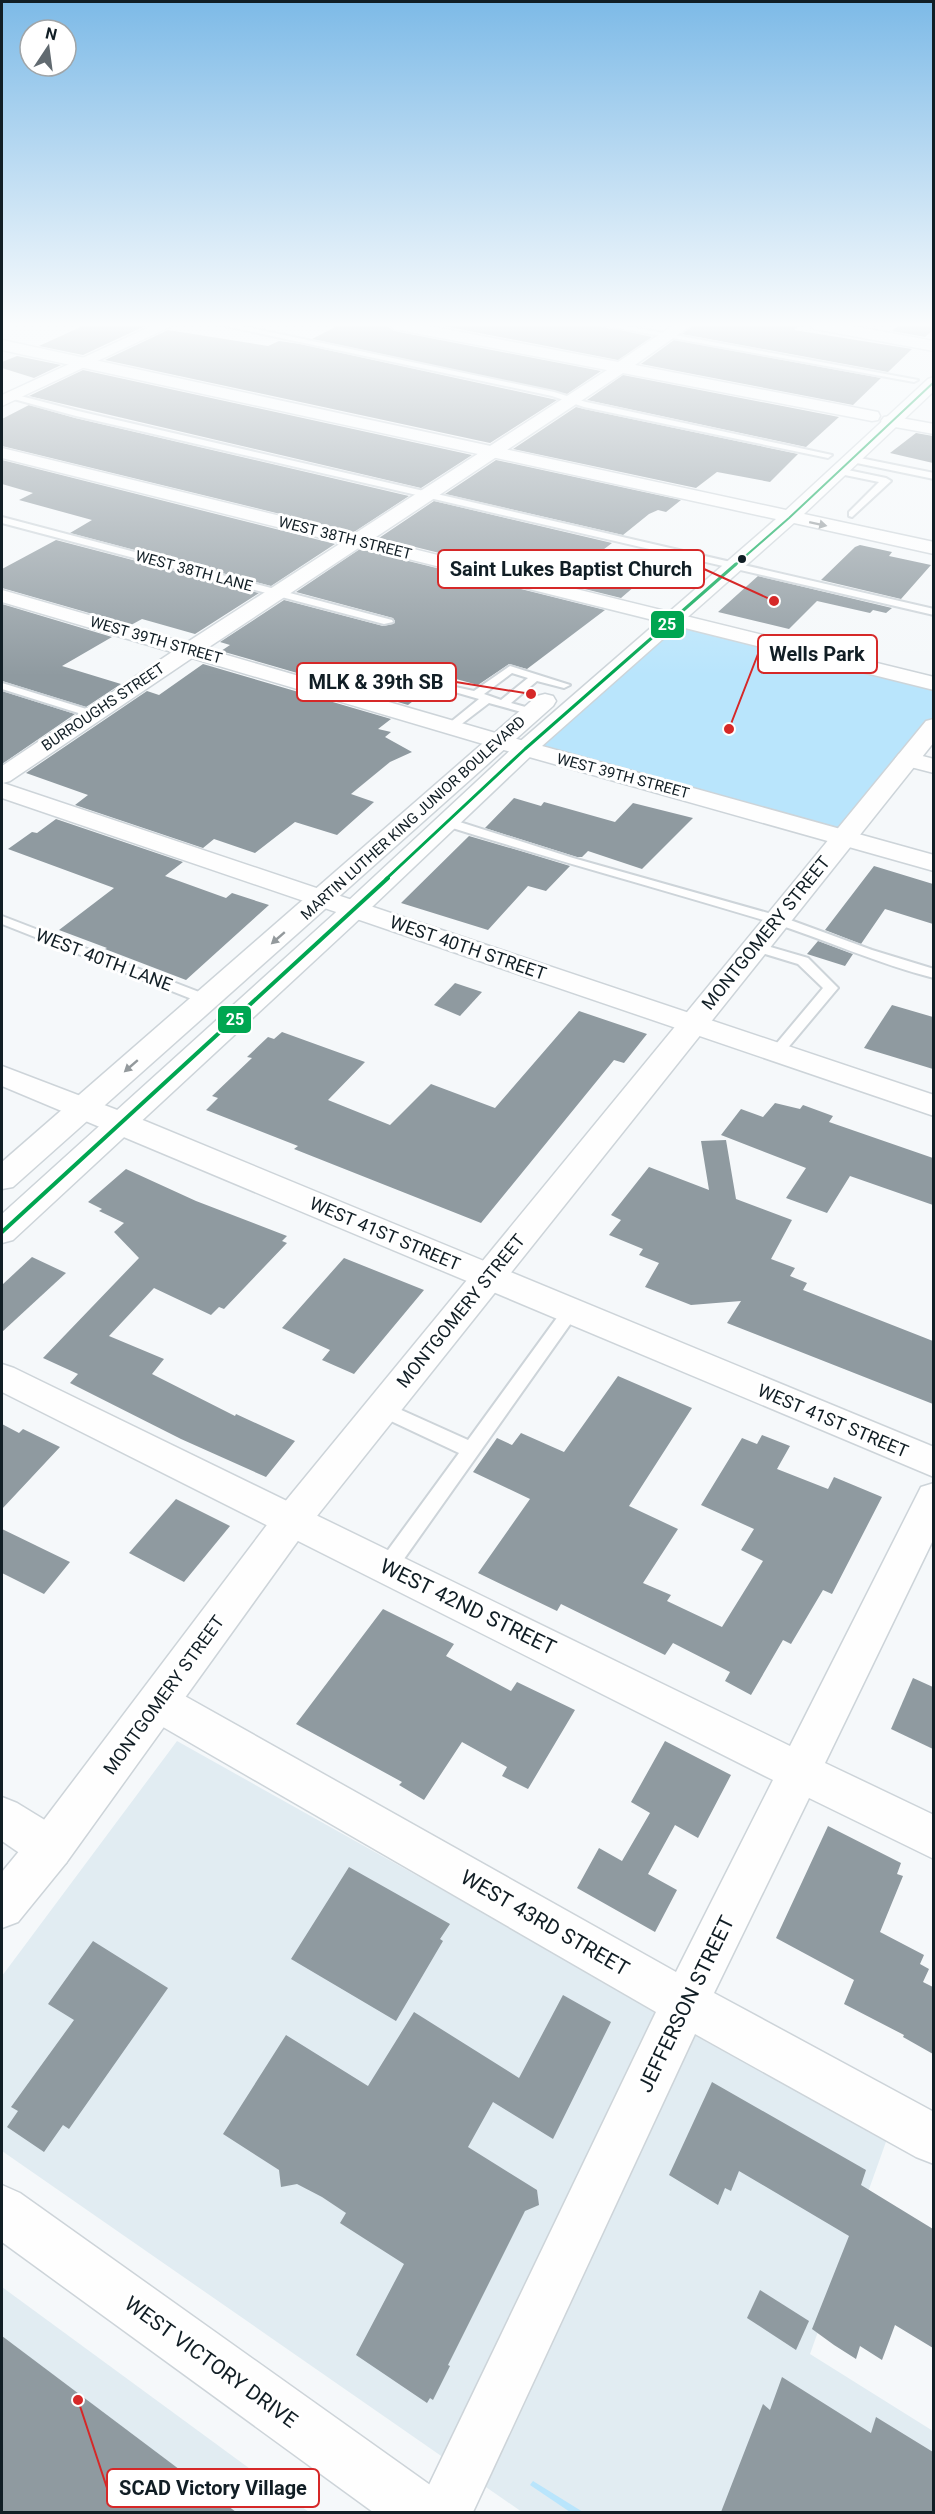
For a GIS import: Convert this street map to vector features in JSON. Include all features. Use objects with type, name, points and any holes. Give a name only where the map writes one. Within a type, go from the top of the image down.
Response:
[{"type":"street","points":[[440,441],[778,510]]},
{"type":"street","name":"BURROUGHS STREET","points":[[2,776],[275,593],[511,441]]},
{"type":"street","points":[[518,441],[933,548]]},
{"type":"street","name":"MARTIN LUTHER KING JUNIOR BOULEVARD","points":[[2,1232],[525,749],[735,566],[778,510],[804,503],[859,441]]},
{"type":"street","name":"WEST 38TH STREET","points":[[2,453],[933,684]]},
{"type":"street","name":"MARTIN LUTHER KING JUNIOR BOULEVARD","points":[[631,628],[711,560],[839,462]]},
{"type":"street","points":[[804,503],[933,531]]},
{"type":"street","name":"WEST 39TH STREET","points":[[2,596],[525,749],[933,863]]},
{"type":"street","name":"MARTIN LUTHER KING JUNIOR BOULEVARD","points":[[2,1179],[498,741],[581,671]]},
{"type":"street","name":"MONTGOMERY STREET","points":[[2,1906],[50,1848],[159,1703],[292,1520],[844,837],[920,763],[933,726]]},
{"type":"street","name":"WEST 40TH STREET","points":[[2,790],[933,1106]]},
{"type":"street","name":"WEST 41ST STREET","points":[[2,1075],[122,1123],[933,1463]]},
{"type":"street","name":"WEST 42ND STREET","points":[[2,1377],[933,1838]]},
{"type":"street","name":"JEFFERSON STREET","points":[[444,2512],[685,2003],[933,1498]]},
{"type":"street","name":"WEST 43RD STREET","points":[[159,1703],[685,2003],[933,2139]]},
{"type":"street","points":[[2,1816],[50,1848]]},
{"type":"street","name":"WEST VICTORY DRIVE","points":[[2,2211],[420,2512]]},
{"type":"lane","points":[[199,441],[933,612]]},
{"type":"lane","points":[[750,441],[839,462],[888,467],[933,476]]},
{"type":"lane","points":[[839,462],[874,479],[886,481],[852,514]]},
{"type":"lane","points":[[874,479],[888,467]]},
{"type":"lane","name":"WEST 38TH LANE","points":[[2,520],[387,622]]},
{"type":"lane","points":[[474,695],[510,669],[564,685]]},
{"type":"lane","points":[[503,704],[535,677]]},
{"type":"lane","points":[[2,686],[92,714]]},
{"type":"lane","points":[[445,686],[532,712]]},
{"type":"lane","points":[[451,727],[487,699]]},
{"type":"lane","points":[[447,822],[569,861],[767,933],[867,953],[933,974]]},
{"type":"lane","name":"WEST 40TH LANE","points":[[2,920],[207,1000]]},
{"type":"lane","points":[[767,933],[803,961],[831,988],[776,1053]]},
{"type":"lane","points":[[387,1567],[570,1312]]},
{"type":"lane","points":[[382,1409],[471,1450]]},
{"type":"shaded area","points":[[660,619],[933,687],[933,717],[841,830],[522,740]]},
{"type":"shaded area","points":[[177,1741],[887,2139],[810,2354],[933,2431],[933,2512],[522,2512],[2,2151],[2,1976]]},
{"type":"shaded area","points":[[2,2287],[309,2512],[2,2512]]},
{"type":"shaded area","points":[[533,2481],[583,2512],[570,2512],[530,2485]]},
{"type":"building","points":[[2,441],[175,441],[409,496],[354,532],[2,446]]},
{"type":"building","points":[[222,441],[409,441],[472,455],[421,488]]},
{"type":"building","points":[[525,441],[738,441],[798,454],[770,482],[717,472],[696,488],[513,449]]},
{"type":"building","points":[[780,441],[812,441],[806,447]]},
{"type":"building","points":[[905,441],[933,441],[933,463],[890,453]]},
{"type":"building","points":[[2,460],[335,544],[271,586],[70,533],[92,520],[19,500],[33,493],[2,484]]},
{"type":"building","points":[[496,460],[681,500],[666,512],[658,510],[649,514],[623,535],[445,494]]},
{"type":"building","points":[[434,501],[612,543],[595,556],[645,569],[633,578],[642,580],[621,598],[379,538]]},
{"type":"building","points":[[56,540],[259,593],[195,634],[142,619],[131,625],[2,588],[2,569]]},
{"type":"building","points":[[860,545],[892,552],[889,556],[931,565],[901,599],[821,580],[855,547]]},
{"type":"building","points":[[360,549],[605,610],[527,669],[509,664],[478,685],[445,676],[408,705],[221,651],[230,645],[220,642],[284,600],[383,626],[393,624],[395,621],[393,618],[296,592]]},
{"type":"building","points":[[758,576],[892,608],[886,613],[873,610],[870,613],[817,601],[789,629],[718,612]]},
{"type":"building","points":[[2,604],[112,637],[62,666],[121,684],[86,707],[2,681]]},
{"type":"building","points":[[203,664],[391,719],[378,729],[391,732],[385,737],[412,752],[390,762],[351,794],[374,802],[337,835],[295,822],[255,853],[214,839],[203,848],[75,805],[88,795],[26,773],[147,691],[159,695]]},
{"type":"building","points":[[2,691],[75,714],[2,764]]},
{"type":"building","points":[[514,798],[541,806],[544,802],[615,822],[633,803],[693,818],[642,869],[588,851],[582,857],[577,857],[485,828]]},
{"type":"building","points":[[56,819],[183,862],[165,876],[226,898],[232,893],[269,905],[186,980],[105,949],[107,948],[59,930],[114,888],[8,849],[32,832],[37,833]]},
{"type":"building","points":[[469,836],[570,866],[546,891],[528,886],[488,930],[401,903]]},
{"type":"building","points":[[874,866],[933,884],[933,924],[885,909],[861,944],[825,930]]},
{"type":"building","points":[[818,941],[853,954],[845,966],[807,954]]},
{"type":"building","points":[[455,983],[482,992],[460,1016],[434,1005]]},
{"type":"building","points":[[892,1005],[933,1017],[933,1069],[864,1048]]},
{"type":"building","points":[[579,1011],[647,1034],[624,1063],[614,1060],[481,1223],[294,1149],[298,1146],[206,1110],[218,1098],[212,1096],[252,1058],[247,1057],[268,1037],[274,1039],[282,1032],[365,1062],[328,1100],[390,1125],[431,1084],[495,1108]]},
{"type":"building","points":[[775,1103],[800,1109],[803,1105],[833,1116],[829,1122],[933,1158],[933,1205],[850,1176],[827,1213],[786,1198],[806,1168],[721,1135],[741,1109],[763,1117]]},
{"type":"building","points":[[726,1140],[736,1199],[792,1220],[771,1259],[795,1268],[790,1276],[807,1283],[803,1290],[933,1341],[933,1404],[727,1323],[741,1301],[691,1305],[645,1287],[659,1263],[639,1255],[643,1249],[609,1235],[621,1220],[611,1215],[649,1167],[709,1190],[701,1141]]},
{"type":"building","points":[[126,1169],[196,1201],[287,1236],[282,1241],[287,1243],[224,1309],[219,1307],[211,1315],[154,1288],[109,1336],[164,1359],[152,1374],[235,1416],[236,1414],[295,1441],[266,1477],[181,1439],[70,1383],[78,1374],[43,1358],[139,1258],[114,1232],[124,1223],[99,1211],[102,1209],[88,1202]]},
{"type":"building","points":[[32,1257],[66,1273],[2,1332],[2,1285]]},
{"type":"building","points":[[344,1258],[424,1290],[354,1374],[322,1360],[330,1350],[282,1328]]},
{"type":"building","points":[[618,1376],[692,1408],[629,1506],[678,1529],[643,1583],[671,1595],[667,1601],[722,1627],[763,1561],[741,1550],[754,1529],[701,1505],[742,1438],[757,1444],[762,1435],[790,1446],[777,1469],[828,1489],[834,1477],[882,1497],[832,1594],[823,1590],[791,1644],[783,1640],[751,1695],[725,1681],[730,1672],[673,1643],[665,1655],[561,1604],[557,1611],[478,1573],[530,1499],[473,1472],[497,1438],[512,1445],[521,1433],[564,1452]]},
{"type":"building","points":[[2,1424],[19,1433],[23,1429],[60,1447],[2,1509]]},
{"type":"building","points":[[176,1499],[230,1526],[184,1582],[129,1553]]},
{"type":"building","points":[[2,1529],[70,1562],[44,1594],[2,1573]]},
{"type":"building","points":[[383,1609],[454,1644],[446,1656],[511,1691],[517,1682],[575,1710],[528,1789],[502,1776],[507,1767],[462,1742],[424,1800],[399,1785],[402,1782],[296,1724]]},
{"type":"building","points":[[913,1678],[933,1687],[933,1749],[891,1729]]},
{"type":"building","points":[[665,1741],[731,1775],[698,1838],[675,1825],[648,1874],[677,1890],[655,1932],[577,1888],[599,1848],[622,1861],[650,1813],[631,1802]]},
{"type":"building","points":[[828,1826],[901,1863],[897,1874],[903,1876],[880,1932],[924,1955],[920,1964],[929,1969],[923,1982],[933,1987],[933,2054],[903,2037],[904,2035],[844,2004],[854,1980],[776,1938]]},
{"type":"building","points":[[349,1867],[450,1924],[440,1939],[443,1941],[396,2021],[291,1959]]},
{"type":"building","points":[[93,1941],[168,1988],[69,2129],[63,2125],[44,2152],[7,2127],[18,2111],[11,2107],[74,2020],[48,2004]]},
{"type":"building","points":[[563,1995],[611,2022],[553,2139],[493,2102],[468,2147],[537,2190],[539,2205],[525,2211],[448,2365],[450,2366],[433,2400],[430,2398],[427,2403],[356,2355],[404,2264],[340,2223],[346,2213],[322,2197],[297,2184],[281,2187],[279,2170],[223,2134],[286,2035],[368,2086],[414,2012],[519,2078]]},
{"type":"building","points":[[712,2082],[866,2170],[861,2185],[933,2229],[933,2348],[895,2325],[882,2360],[860,2346],[856,2359],[834,2345],[812,2329],[849,2236],[739,2171],[731,2191],[725,2188],[718,2205],[669,2175]]},
{"type":"building","points":[[760,2290],[809,2321],[796,2350],[747,2318]]},
{"type":"building","points":[[2,2336],[236,2512],[2,2512]]},
{"type":"building","points":[[782,2377],[871,2433],[876,2417],[933,2452],[933,2512],[721,2512],[763,2404],[770,2410]]},
{"type":"transit line","name":"25","points":[[2,1232],[343,920],[525,749],[789,518],[871,441]]},
{"type":"place","name":"Saint Lukes Baptist Church","points":[[774,601]]},
{"type":"place","name":"MLK & 39th SB","points":[[531,694]]},
{"type":"place","name":"Wells Park","points":[[729,729]]},
{"type":"place","name":"SCAD Victory Village","points":[[78,2400]]}]
